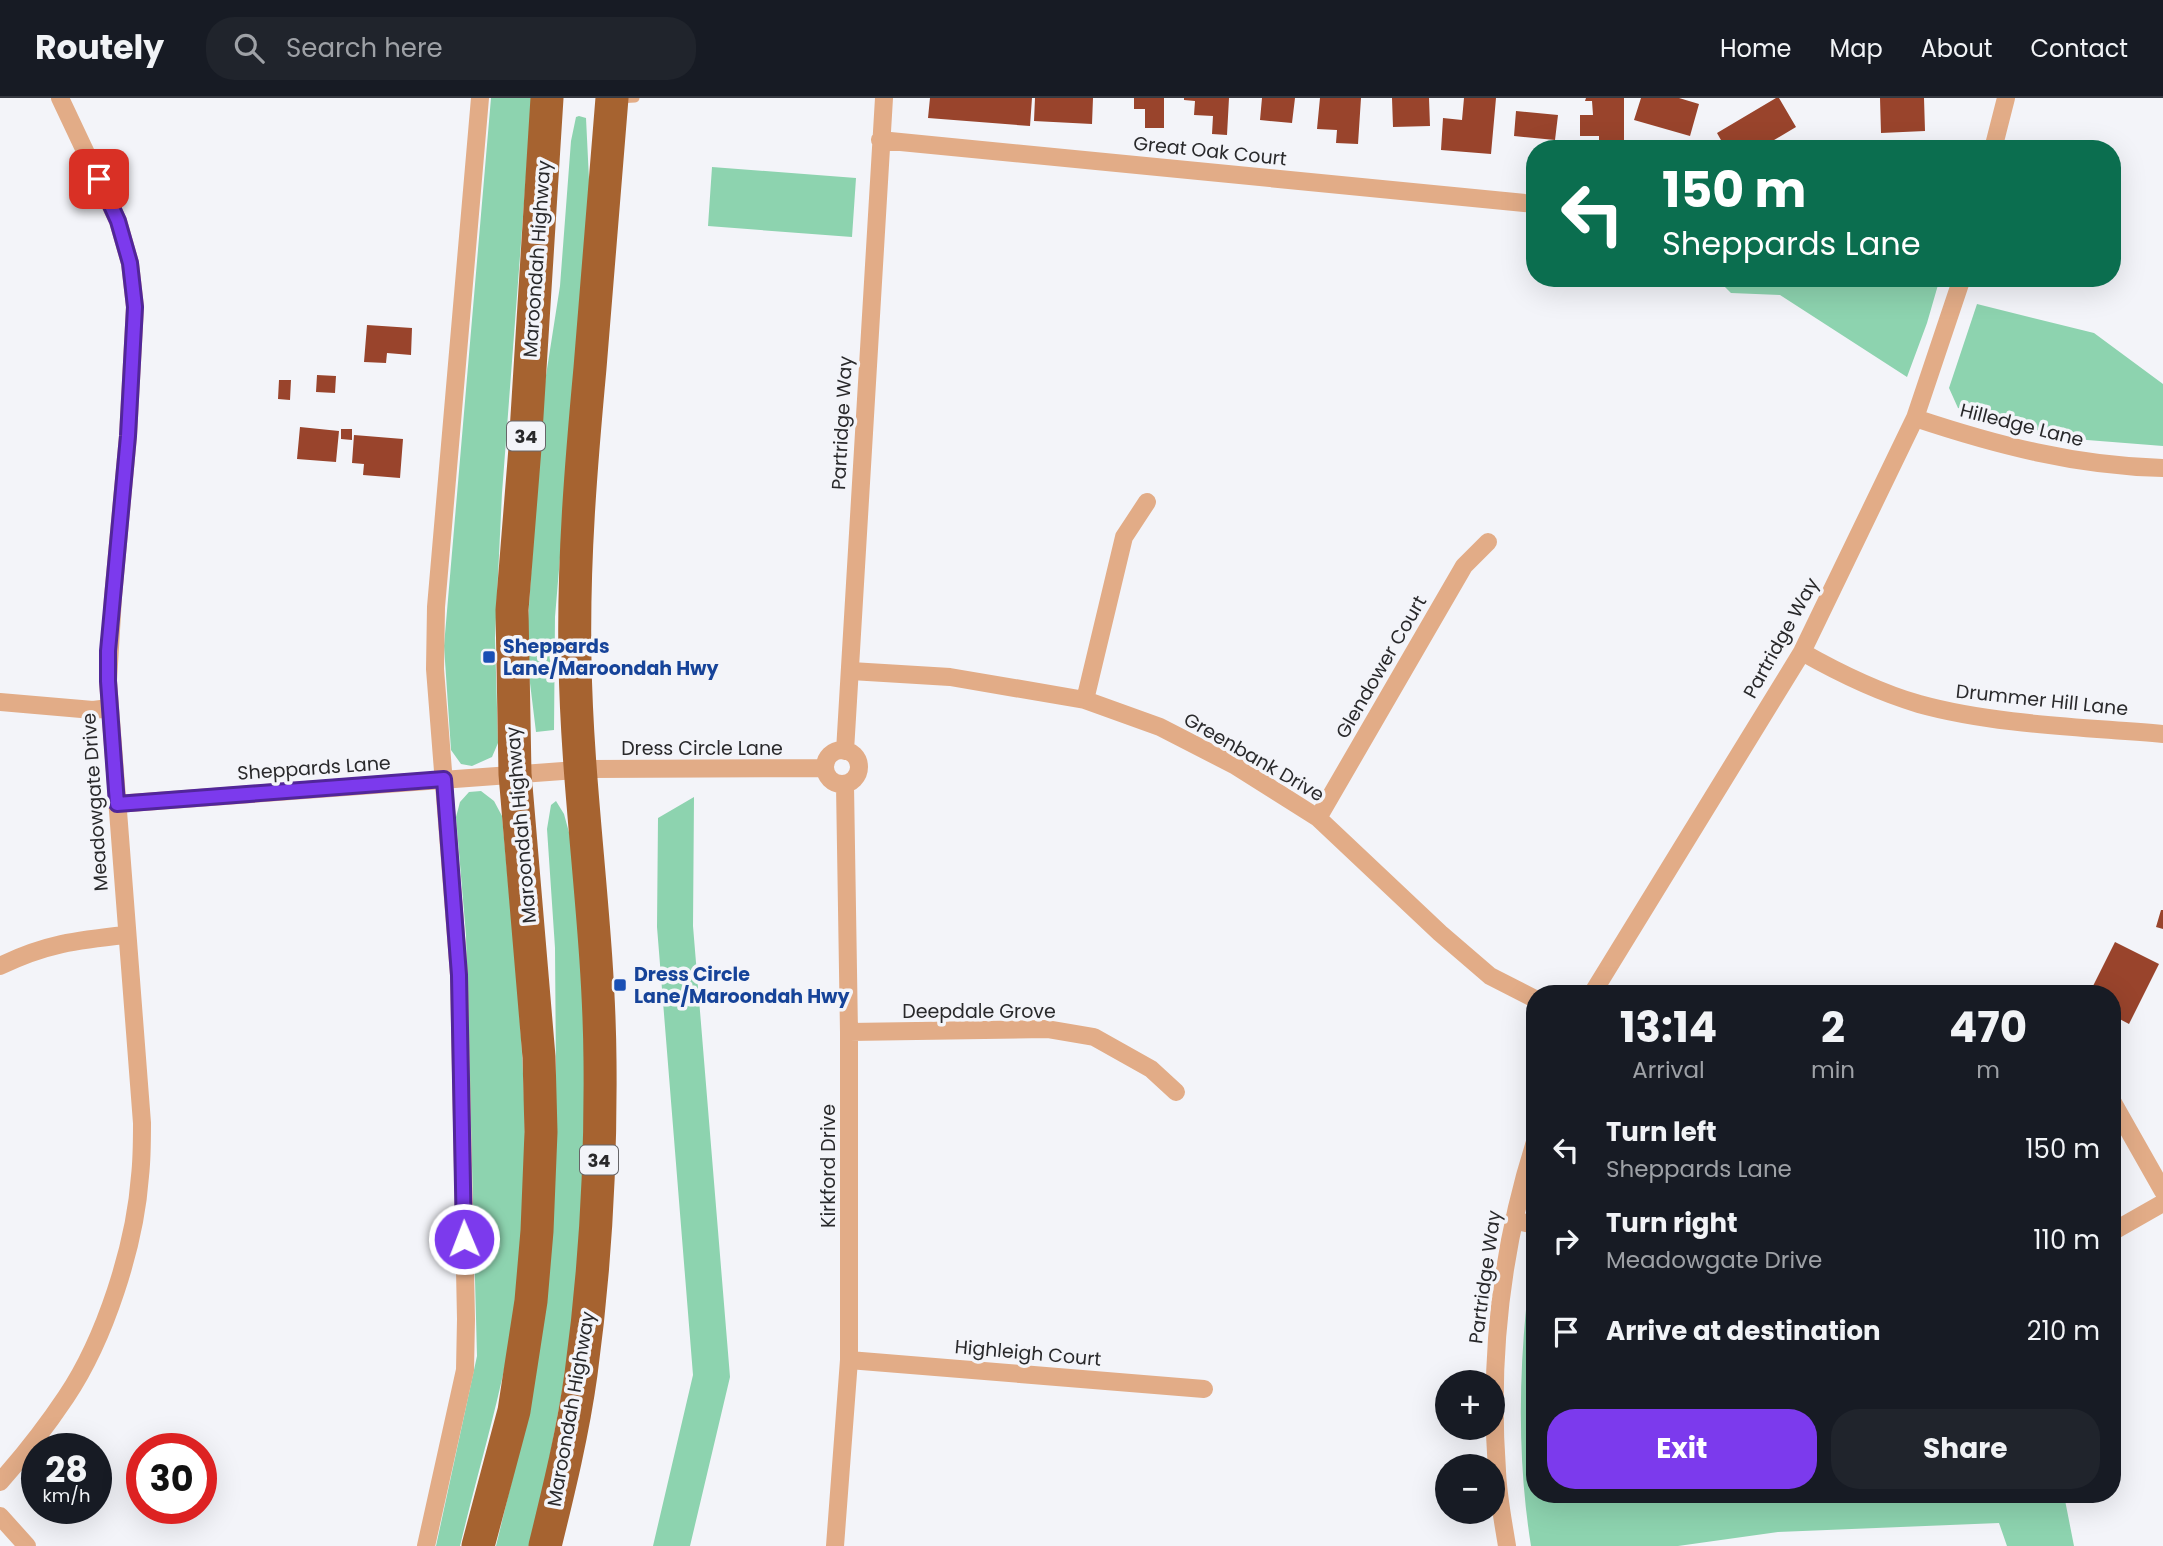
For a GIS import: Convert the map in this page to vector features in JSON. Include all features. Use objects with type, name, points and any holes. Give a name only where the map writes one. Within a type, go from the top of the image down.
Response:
[{"type":"highway","name":"Maroondah Highway","points":[[478,1546],[514,1411],[531,1301],[537,1231],[541,1132],[539,1057],[515,774],[512,610],[547,98]]},
{"type":"highway","name":"Maroondah Highway","points":[[545,1546],[580,1377],[589,1304],[599,1155],[600,1060],[595,946],[580,769],[575,657],[582,461],[611,98]]},
{"type":"street","name":"Meadowgate Drive","points":[[0,1482],[29,1449],[67,1395],[95,1343],[119,1280],[132,1228],[140,1178],[142,1123],[109,708],[108,651],[128,436],[135,307],[130,263],[118,221],[61,98]]},
{"type":"street","points":[[426,1546],[465,1370],[459,975],[435,669],[436,607],[480,98]]},
{"type":"street","name":"Partridge Way","points":[[845,751],[884,98]]},
{"type":"street","points":[[1995,140],[2006,98]]},
{"type":"street","name":"Great Oak Court","points":[[880,140],[1526,203]]},
{"type":"street","name":"Partridge Way","points":[[1598,985],[1802,652],[1915,418],[1959,287]]},
{"type":"street","name":"Hilledge Lane","points":[[1915,418],[1977,439],[2034,454],[2086,463],[2163,468]]},
{"type":"street","points":[[1085,700],[1124,537],[1147,502]]},
{"type":"street","name":"Glendower Court","points":[[1318,818],[1464,566],[1488,542]]},
{"type":"street","name":"Drummer Hill Lane","points":[[1802,652],[1886,693],[1941,709],[1985,717],[2163,734]]},
{"type":"street","name":"Greenbank Drive","points":[[851,671],[950,677],[1085,700],[1160,727],[1234,765],[1318,818],[1440,933],[1490,976],[1526,994]]},
{"type":"street","points":[[0,702],[93,710],[109,708]]},
{"type":"street","points":[[845,751],[855,755],[859,765],[855,780],[845,785],[834,783],[825,768],[831,755],[845,751]]},
{"type":"street","name":"Dress Circle Lane","points":[[515,774],[580,769],[825,768]]},
{"type":"street","name":"Sheppards Lane","points":[[117,804],[515,774]]},
{"type":"street","name":"Kirkford Drive","points":[[835,1546],[849,1360],[849,1032],[845,785]]},
{"type":"street","points":[[0,966],[28,953],[77,939],[126,935]]},
{"type":"street","name":"Deepdale Grove","points":[[849,1032],[1047,1029],[1094,1037],[1151,1069],[1176,1092]]},
{"type":"street","points":[[2121,1117],[2163,1191]]},
{"type":"street","name":"Partridge Way","points":[[1507,1546],[1497,1474],[1494,1401],[1499,1310],[1513,1220],[1526,1174]]},
{"type":"street","points":[[2121,1227],[2163,1202]]},
{"type":"street","points":[[1513,1220],[1526,1224]]},
{"type":"street","name":"Highleigh Court","points":[[849,1360],[1204,1389]]},
{"type":"street","points":[[0,1516],[27,1546]]},
{"type":"lane","points":[[611,98],[635,98]]},
{"type":"green space","points":[[491,98],[532,98],[502,493],[495,638],[498,743],[492,757],[472,766],[461,764],[451,750],[444,646]]},
{"type":"green space","points":[[576,117],[586,118],[590,200],[555,617],[554,730],[536,732],[529,675],[528,621],[542,401],[560,286],[571,141]]},
{"type":"green space","points":[[712,167],[856,178],[852,237],[708,226]]},
{"type":"green space","points":[[1725,287],[1937,287],[1907,377],[1780,295],[1731,293]]},
{"type":"green space","points":[[1977,304],[2094,333],[2163,384],[2163,446],[2087,440],[2021,427],[1958,408],[1949,388]]},
{"type":"green space","points":[[481,791],[494,801],[502,816],[524,1086],[523,1222],[507,1356],[460,1546],[436,1546],[477,1356],[466,935],[456,817],[460,802],[469,792]]},
{"type":"green space","points":[[694,797],[693,926],[730,1377],[690,1546],[653,1546],[693,1375],[657,927],[658,818]]},
{"type":"green space","points":[[556,801],[564,814],[574,851],[590,1055],[574,1328],[533,1546],[496,1546],[521,1443],[556,1075],[555,948],[547,829],[551,805]]},
{"type":"green space","points":[[1526,1311],[1526,1503],[2066,1503],[2074,1546],[2007,1546],[1999,1523],[1778,1532],[1678,1546],[1531,1546],[1526,1511],[1521,1440]]},
{"type":"building","points":[[930,98],[1032,98],[1030,126],[928,118]]},
{"type":"building","points":[[1035,98],[1093,98],[1092,124],[1034,121]]},
{"type":"building","points":[[1134,98],[1164,98],[1164,128],[1145,128],[1145,109],[1134,109]]},
{"type":"building","points":[[1184,98],[1229,98],[1227,135],[1212,134],[1213,116],[1194,115],[1195,101]]},
{"type":"building","points":[[1262,98],[1295,98],[1292,123],[1260,120]]},
{"type":"building","points":[[1320,98],[1361,98],[1358,144],[1336,143],[1337,130],[1317,129]]},
{"type":"building","points":[[1392,98],[1429,98],[1430,126],[1393,127]]},
{"type":"building","points":[[1464,98],[1496,98],[1491,154],[1441,150],[1443,118],[1462,120]]},
{"type":"building","points":[[1586,98],[1624,98],[1624,140],[1599,140],[1599,136],[1580,136],[1580,115],[1593,115],[1592,101],[1585,101]]},
{"type":"building","points":[[1641,98],[1679,98],[1699,104],[1690,136],[1634,120]]},
{"type":"building","points":[[1776,98],[1779,98],[1796,127],[1774,140],[1721,140],[1717,133]]},
{"type":"building","points":[[1880,98],[1924,98],[1925,131],[1881,133]]},
{"type":"building","points":[[1516,111],[1558,115],[1555,140],[1514,136]]},
{"type":"building","points":[[367,325],[412,328],[411,355],[387,353],[386,363],[364,362]]},
{"type":"building","points":[[317,375],[336,376],[335,393],[316,392]]},
{"type":"building","points":[[279,380],[291,380],[290,400],[278,399]]},
{"type":"building","points":[[300,427],[339,431],[336,462],[297,459]]},
{"type":"building","points":[[341,429],[352,429],[352,440],[341,439]]},
{"type":"building","points":[[354,435],[403,439],[400,478],[363,475],[364,464],[352,463]]},
{"type":"building","points":[[2163,910],[2163,929],[2156,927]]},
{"type":"building","points":[[2115,942],[2159,964],[2129,1024],[2121,1020],[2121,985],[2094,985]]},
{"type":"place","name":"Sheppards Lane/Maroondah Hwy","points":[[489,657]]},
{"type":"place","name":"Dress Circle Lane/Maroondah Hwy","points":[[620,985]]},
{"type":"route","points":[[99,179],[118,221],[130,263],[135,307],[128,436],[108,651],[117,804],[444,779],[459,975],[464,1239]]}]
